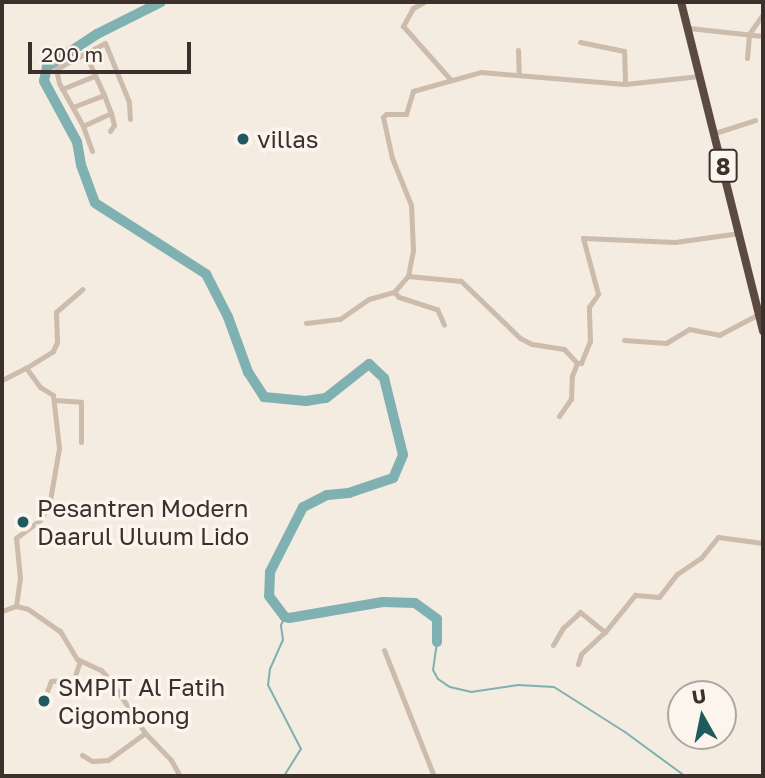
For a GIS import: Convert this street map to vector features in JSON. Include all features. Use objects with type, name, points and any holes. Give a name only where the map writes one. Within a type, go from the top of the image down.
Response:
[{"type":"highway","name":"8","points":[[681,2],[763,331]]},
{"type":"street","points":[[424,2],[413,8],[403,26],[450,79]]},
{"type":"street","points":[[747,58],[749,34],[763,14]]},
{"type":"street","points":[[689,28],[763,36]]},
{"type":"street","points":[[580,42],[624,51],[625,85]]},
{"type":"street","points":[[92,150],[83,125],[62,89],[56,69],[105,43],[129,102],[130,119]]},
{"type":"street","points":[[518,50],[519,75]]},
{"type":"street","points":[[86,55],[111,113],[114,125],[110,131]]},
{"type":"street","points":[[306,323],[340,319],[369,299],[394,292],[408,276],[413,250],[411,205],[392,158],[383,117],[386,114],[406,114],[413,91],[481,72],[625,85],[701,76]]},
{"type":"street","points":[[62,89],[96,76]]},
{"type":"street","points":[[73,107],[104,95]]},
{"type":"street","points":[[83,125],[111,113]]},
{"type":"street","points":[[715,132],[755,120]]},
{"type":"street","points":[[577,363],[583,362],[587,354],[591,331],[589,307],[598,295],[583,238],[675,242],[739,233]]},
{"type":"street","points":[[408,276],[420,275],[467,284],[520,338],[532,344],[564,349],[577,363]]},
{"type":"street","points":[[2,380],[53,351],[57,342],[57,312],[82,289]]},
{"type":"street","points":[[394,292],[400,297],[437,309],[443,325]]},
{"type":"street","points":[[624,340],[666,343],[689,329],[719,335],[759,314]]},
{"type":"street","points":[[559,416],[571,400],[572,376],[577,363]]},
{"type":"street","points":[[16,606],[20,579],[16,538],[40,520],[51,499],[59,448],[55,400],[26,368]]},
{"type":"street","points":[[55,400],[80,401],[81,442]]},
{"type":"street","points":[[579,664],[584,651],[605,632],[635,595],[642,593],[656,597],[662,594],[677,574],[701,558],[718,537],[763,543]]},
{"type":"street","points":[[2,611],[16,606],[34,612],[52,624],[67,639],[80,661],[95,666],[111,681],[145,733],[171,760],[180,776]]},
{"type":"street","points":[[553,645],[563,628],[580,612],[605,632]]},
{"type":"street","points":[[384,650],[434,776]]},
{"type":"street","points":[[43,702],[51,681],[72,680],[80,661]]},
{"type":"street","points":[[82,755],[92,761],[108,760],[145,733]]},
{"type":"waterway","points":[[161,2],[97,34],[47,67],[44,81],[77,142],[81,165],[95,203],[206,274],[228,317],[248,372],[264,397],[306,401],[326,398],[369,364],[384,378],[403,455],[393,478],[349,493],[327,495],[303,507],[270,572],[269,596],[285,617],[289,618],[383,602],[415,603],[437,619],[437,642]]},
{"type":"waterway","points":[[284,776],[301,749],[268,685],[270,669],[283,640],[281,625],[285,617]]},
{"type":"waterway","points":[[437,642],[433,670],[438,679],[450,687],[471,692],[518,685],[554,687],[625,732],[685,776]]},
{"type":"place","name":"villas","points":[[243,139]]},
{"type":"place","name":"Pesantren Modern Daarul Uluum Lido","points":[[23,522]]},
{"type":"place","name":"SMPIT Al Fatih Cigombong","points":[[44,701]]}]
